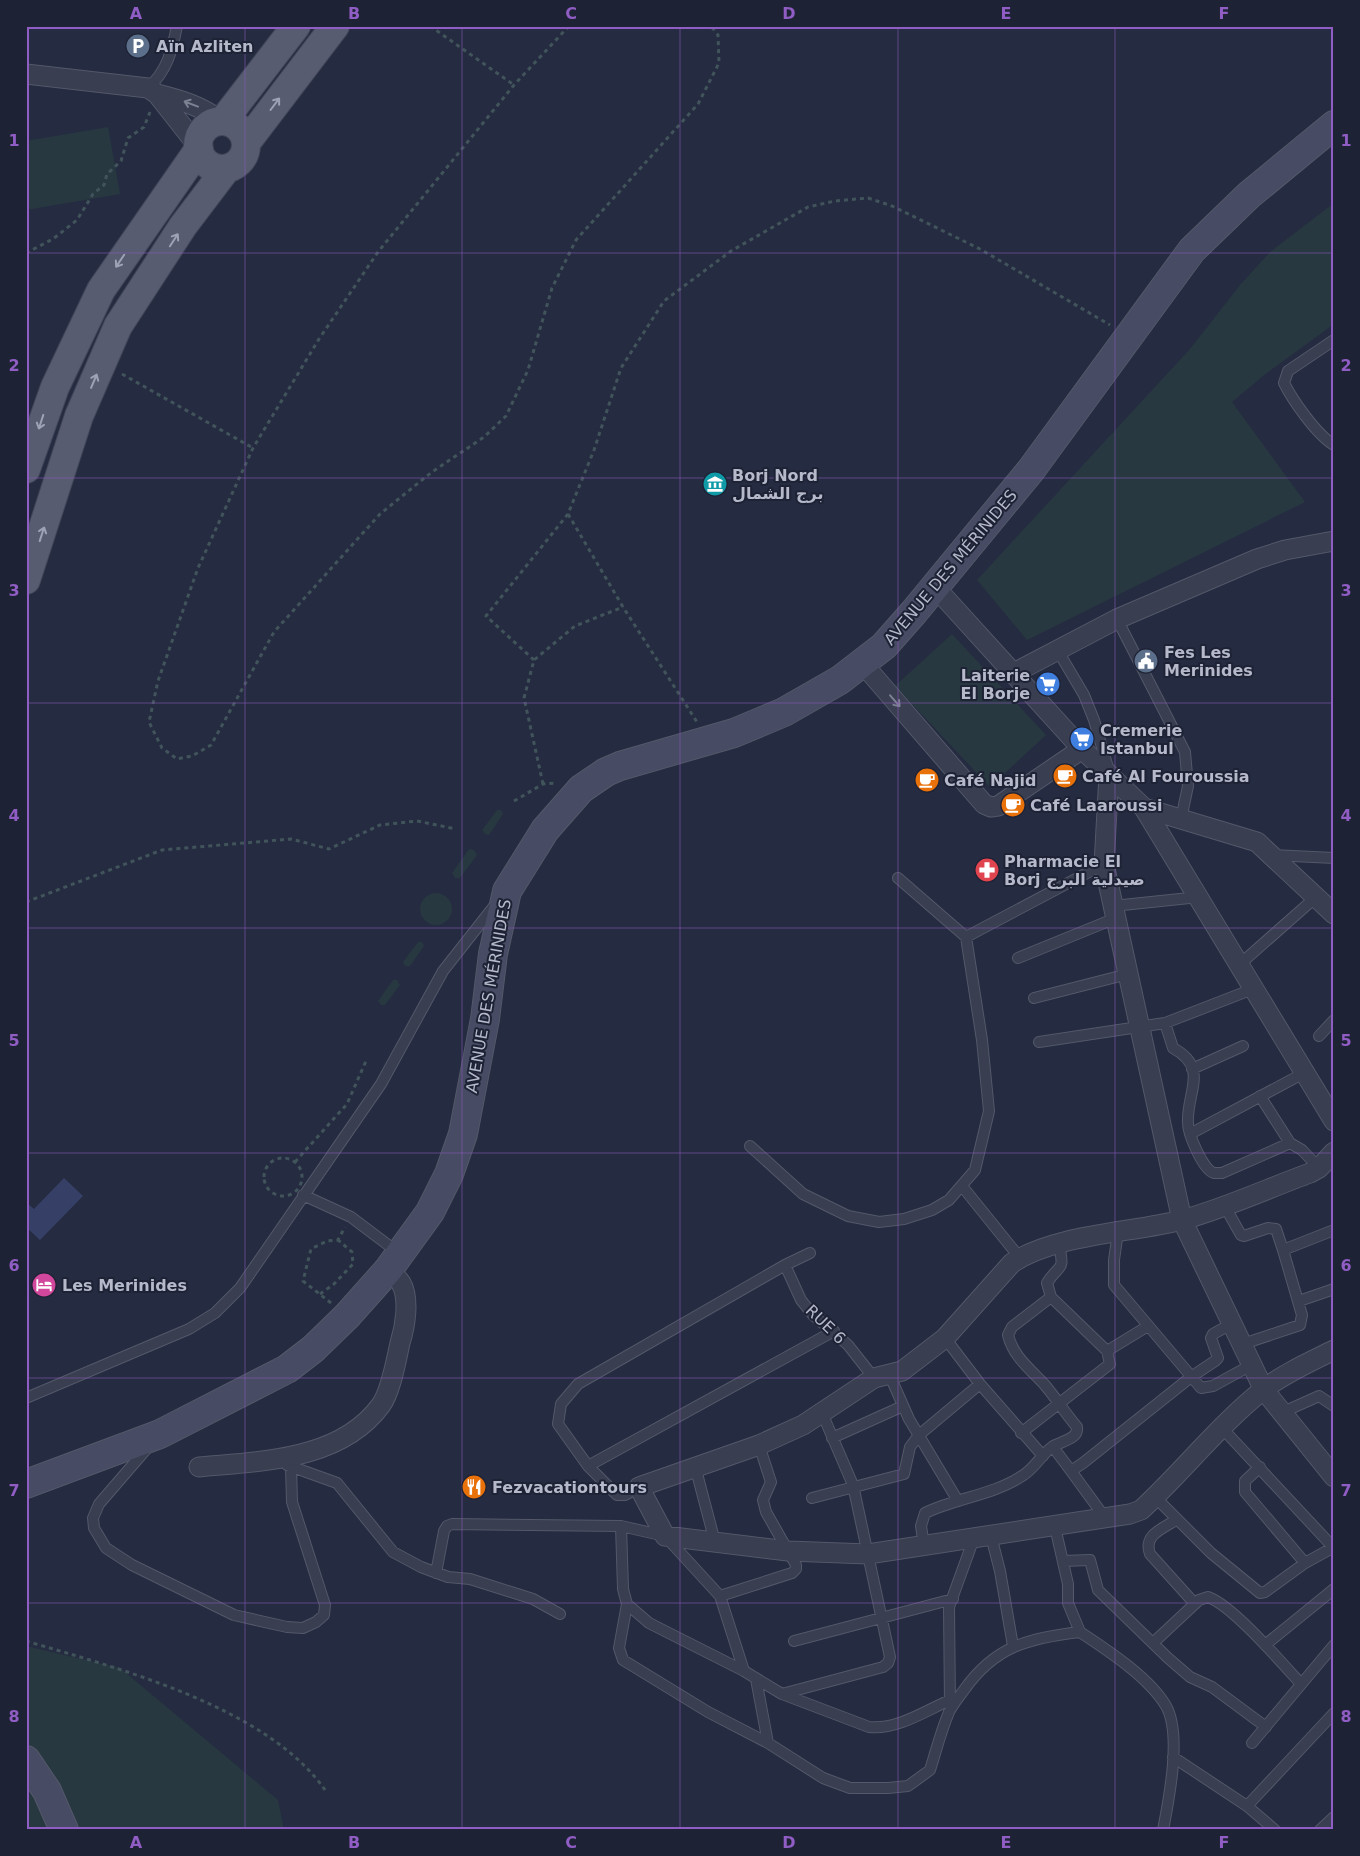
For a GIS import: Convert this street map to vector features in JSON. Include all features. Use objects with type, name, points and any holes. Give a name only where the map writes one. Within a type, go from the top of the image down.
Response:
[{"type":"main road","points":[[222,121],[296,26]]},
{"type":"main road","points":[[26,580],[79,416],[118,326],[183,226],[227,168],[236,164],[243,157],[246,143],[335,26]]},
{"type":"main road","points":[[227,168],[211,166],[203,159],[199,148],[200,135],[204,129],[210,124],[222,121],[239,128],[246,143]]},
{"type":"main road","name":"AVENUE DES MÉRINIDES","points":[[26,1484],[160,1434],[273,1376],[300,1360],[347,1316],[394,1262],[423,1223],[440,1194],[462,1134],[484,1019],[493,954],[507,891],[545,830],[590,782],[620,766],[710,741],[784,712],[832,685],[862,664],[898,631],[1031,470],[1177,268],[1203,239],[1249,195],[1334,124]]},
{"type":"main road","points":[[26,470],[54,387],[101,290],[199,148]]},
{"type":"main road","points":[[26,1760],[47,1792],[64,1830]]},
{"type":"street","points":[[26,74],[152,91],[189,102],[222,121]]},
{"type":"street","points":[[152,91],[199,148]]},
{"type":"street","points":[[1014,673],[1117,619],[1257,559],[1285,550],[1334,541]]},
{"type":"street","points":[[935,587],[1082,749],[1144,808],[1334,1121]]},
{"type":"street","points":[[862,664],[984,804],[990,807],[998,806],[1082,749]]},
{"type":"street","points":[[1110,775],[1104,864],[1182,1220],[1264,1390],[1334,1477]]},
{"type":"street","points":[[1144,808],[1257,842],[1334,914]]},
{"type":"street","points":[[1334,1152],[1319,1168],[1182,1220],[1059,1244],[1020,1258],[1012,1263],[945,1338],[902,1371],[882,1377],[822,1413],[759,1445],[694,1466],[639,1487],[666,1536],[788,1551],[868,1554],[1106,1519],[1141,1510],[1222,1428],[1264,1390],[1290,1372],[1334,1350]]},
{"type":"street","points":[[199,1468],[271,1460],[326,1448],[361,1426],[382,1404],[393,1372],[405,1326],[404,1294],[394,1262]]},
{"type":"lane","points":[[152,91],[166,67],[177,26]]},
{"type":"lane","points":[[1334,340],[1288,371],[1284,384],[1304,413],[1327,440],[1334,445]]},
{"type":"lane","points":[[1117,619],[1185,752],[1188,780],[1181,819]]},
{"type":"lane","points":[[1058,651],[1084,695],[1094,720],[1110,775]]},
{"type":"lane","points":[[1271,855],[1334,858]]},
{"type":"lane","points":[[966,937],[1104,864]]},
{"type":"lane","points":[[750,1146],[803,1194],[848,1216],[879,1222],[904,1219],[932,1210],[949,1200],[975,1170],[989,1111],[982,1040],[966,937],[898,878]]},
{"type":"lane","points":[[26,1398],[189,1329],[214,1314],[240,1288],[381,1084],[443,971],[507,891]]},
{"type":"lane","points":[[1239,965],[1316,897]]},
{"type":"lane","points":[[1018,958],[1114,912],[1198,898]]},
{"type":"lane","points":[[1034,998],[1128,974]]},
{"type":"lane","points":[[1039,1042],[1165,1023],[1254,989]]},
{"type":"lane","points":[[1319,1036],[1334,1020]]},
{"type":"lane","points":[[1165,1023],[1173,1048],[1182,1052],[1192,1069],[1195,1083],[1188,1118],[1190,1134],[1203,1163],[1214,1173],[1222,1173],[1290,1143]]},
{"type":"lane","points":[[1192,1069],[1243,1046]]},
{"type":"lane","points":[[1190,1134],[1304,1073]]},
{"type":"lane","points":[[1260,1096],[1290,1143],[1302,1150],[1319,1168]]},
{"type":"lane","points":[[962,1186],[1020,1258]]},
{"type":"lane","points":[[303,1195],[351,1217],[394,1262]]},
{"type":"lane","points":[[1224,1205],[1241,1235],[1244,1236],[1268,1228],[1276,1229],[1302,1315],[1300,1325],[1243,1344]]},
{"type":"lane","points":[[1282,1250],[1334,1230]]},
{"type":"lane","points":[[1118,1232],[1114,1260],[1114,1285],[1201,1388],[1205,1388],[1253,1364]]},
{"type":"lane","points":[[1021,1433],[1109,1366],[1110,1360],[1106,1351],[1050,1297],[1047,1283],[1061,1270],[1063,1263],[1059,1244]]},
{"type":"lane","points":[[639,1487],[625,1495],[617,1495],[588,1466],[558,1424],[561,1404],[578,1384],[785,1265],[810,1253]]},
{"type":"lane","name":"RUE 6","points":[[785,1265],[801,1300],[813,1315],[882,1377],[903,1406],[958,1501]]},
{"type":"lane","points":[[1299,1301],[1334,1289]]},
{"type":"lane","points":[[924,1546],[921,1526],[925,1513],[1010,1483],[1024,1475],[1053,1447],[1076,1435],[1077,1427],[1058,1406],[1045,1386],[1013,1350],[1008,1334],[1012,1327],[1050,1297]]},
{"type":"lane","points":[[1071,1471],[1191,1377],[1215,1361],[1218,1358],[1211,1338],[1212,1334],[1233,1323]]},
{"type":"lane","points":[[1106,1351],[1148,1326]]},
{"type":"lane","points":[[588,1466],[834,1332]]},
{"type":"lane","points":[[945,1338],[980,1384],[1043,1456]]},
{"type":"lane","points":[[812,1498],[904,1474],[910,1447],[919,1435],[980,1384]]},
{"type":"lane","points":[[1281,1413],[1319,1396],[1334,1406]]},
{"type":"lane","points":[[832,1438],[903,1406]]},
{"type":"lane","points":[[782,1694],[882,1667],[888,1663],[890,1657],[853,1488],[822,1413]]},
{"type":"lane","points":[[1155,1497],[1211,1553],[1260,1594],[1333,1547],[1222,1428]]},
{"type":"lane","points":[[160,1434],[99,1504],[93,1518],[98,1538],[106,1548],[132,1565],[234,1615],[287,1627],[304,1628],[316,1622],[324,1615],[325,1605],[292,1502],[292,1467]]},
{"type":"lane","points":[[720,1596],[792,1573],[796,1565],[766,1512],[763,1500],[770,1488],[770,1482],[759,1445]]},
{"type":"lane","points":[[1053,1447],[1106,1519]]},
{"type":"lane","points":[[271,1460],[337,1483],[393,1552],[448,1577],[470,1579],[533,1598],[560,1614]]},
{"type":"lane","points":[[694,1466],[715,1542]]},
{"type":"lane","points":[[1260,1467],[1246,1481],[1245,1492],[1278,1535],[1305,1564]]},
{"type":"lane","points":[[1176,1520],[1151,1536],[1147,1546],[1150,1554],[1195,1604]]},
{"type":"lane","points":[[436,1573],[444,1531],[447,1526],[452,1524],[621,1526],[666,1536],[720,1596],[744,1671]]},
{"type":"lane","points":[[621,1526],[622,1574],[627,1604],[619,1648],[623,1660],[708,1712],[768,1743],[824,1778],[850,1788],[908,1786],[930,1770],[950,1705],[949,1607],[983,1537]]},
{"type":"lane","points":[[1055,1526],[1068,1584],[1068,1603],[1080,1632],[1131,1670],[1167,1707],[1174,1738],[1170,1794],[1163,1830]]},
{"type":"lane","points":[[983,1537],[1000,1571],[1013,1646]]},
{"type":"lane","points":[[1063,1561],[1090,1560],[1098,1590],[1152,1642],[1190,1677],[1212,1687],[1266,1726]]},
{"type":"lane","points":[[1265,1644],[1334,1589]]},
{"type":"lane","points":[[794,1641],[953,1598]]},
{"type":"lane","points":[[1152,1642],[1203,1598],[1212,1599],[1265,1644],[1301,1684]]},
{"type":"lane","points":[[627,1604],[649,1623],[744,1671],[782,1694],[834,1715],[869,1727],[880,1728],[950,1705],[975,1674],[998,1654],[1013,1646],[1050,1635],[1080,1632]]},
{"type":"lane","points":[[1252,1743],[1334,1645]]},
{"type":"lane","points":[[756,1679],[768,1743]]},
{"type":"lane","points":[[1247,1806],[1334,1713]]},
{"type":"lane","points":[[1173,1757],[1247,1806],[1275,1830]]},
{"type":"lane","points":[[1320,1830],[1334,1817]]},
{"type":"path","points":[[430,26],[514,85]]},
{"type":"path","points":[[569,26],[514,85],[378,252],[319,339],[253,448],[198,568],[158,681],[149,722],[162,748],[177,759],[192,756],[211,744],[274,632],[380,514],[432,472],[484,437],[506,416],[528,370],[552,288],[576,240],[698,104],[719,63],[718,35],[711,26]]},
{"type":"path","points":[[26,253],[53,238],[77,220],[93,194],[104,185],[107,174],[121,161],[128,138],[144,128],[152,91]]},
{"type":"path","points":[[534,660],[486,616],[568,514],[594,450],[621,368],[664,301],[731,252],[808,207],[835,201],[868,198],[892,206],[980,250],[1128,336]]},
{"type":"path","points":[[102,362],[253,448]]},
{"type":"path","points":[[568,514],[623,607],[710,741]]},
{"type":"path","points":[[543,784],[524,698],[534,660],[575,626],[623,607]]},
{"type":"path","points":[[26,902],[162,850],[291,839],[329,849],[380,825],[417,821],[456,829]]},
{"type":"path","points":[[272,1192],[264,1181],[264,1174],[270,1163],[282,1158],[295,1162],[346,1104],[366,1061]]},
{"type":"path","points":[[338,1240],[351,1217]]},
{"type":"path","points":[[320,1294],[334,1284],[353,1264],[352,1252],[338,1240],[327,1241],[312,1249],[303,1281],[320,1294],[324,1297]]},
{"type":"path","points":[[26,1641],[184,1692],[231,1713],[308,1769],[325,1790]]},
{"type":"shaded area","points":[[108,127],[120,194],[26,210],[26,141]]},
{"type":"shaded area","points":[[1334,203],[1334,324],[1263,376],[1232,402],[1305,502],[1027,640],[977,580],[1190,349],[1240,285],[1270,252]]},
{"type":"shaded area","points":[[952,634],[1046,735],[990,787],[895,686]]},
{"type":"shaded area","points":[[497,810],[501,810],[503,814],[489,835],[485,834],[482,830]]},
{"type":"shaded area","points":[[469,849],[474,850],[477,855],[460,878],[455,878],[452,873]]},
{"type":"shaded area","points":[[436,893],[448,897],[452,909],[448,921],[436,925],[424,921],[420,909],[424,897]]},
{"type":"shaded area","points":[[418,942],[422,942],[424,946],[410,966],[405,966],[403,962]]},
{"type":"shaded area","points":[[393,980],[397,980],[400,985],[385,1005],[381,1005],[378,1001]]},
{"type":"shaded area","points":[[26,1646],[120,1668],[278,1800],[284,1830],[26,1830]]},
{"type":"water","points":[[64,1178],[83,1196],[40,1240],[26,1227],[26,1206],[28,1204],[34,1209]]},
{"type":"place","name":"Aïn Azliten","points":[[138,46]]},
{"type":"place","name":"Borj Nord برج الشمال","points":[[715,484]]},
{"type":"place","name":"Fes Les Merinides","points":[[1146,661]]},
{"type":"place","name":"Laiterie El Borje","points":[[1048,684]]},
{"type":"place","name":"Cremerie Istanbul","points":[[1082,739]]},
{"type":"place","name":"Café Al Fouroussia","points":[[1065,776]]},
{"type":"place","name":"Café Najid","points":[[927,780]]},
{"type":"place","name":"Café Laaroussi","points":[[1013,805]]},
{"type":"place","name":"Pharmacie El Borj صيدلية البرج","points":[[987,870]]},
{"type":"place","name":"Les Merinides","points":[[44,1285]]},
{"type":"place","name":"Fezvacationtours","points":[[474,1487]]}]
